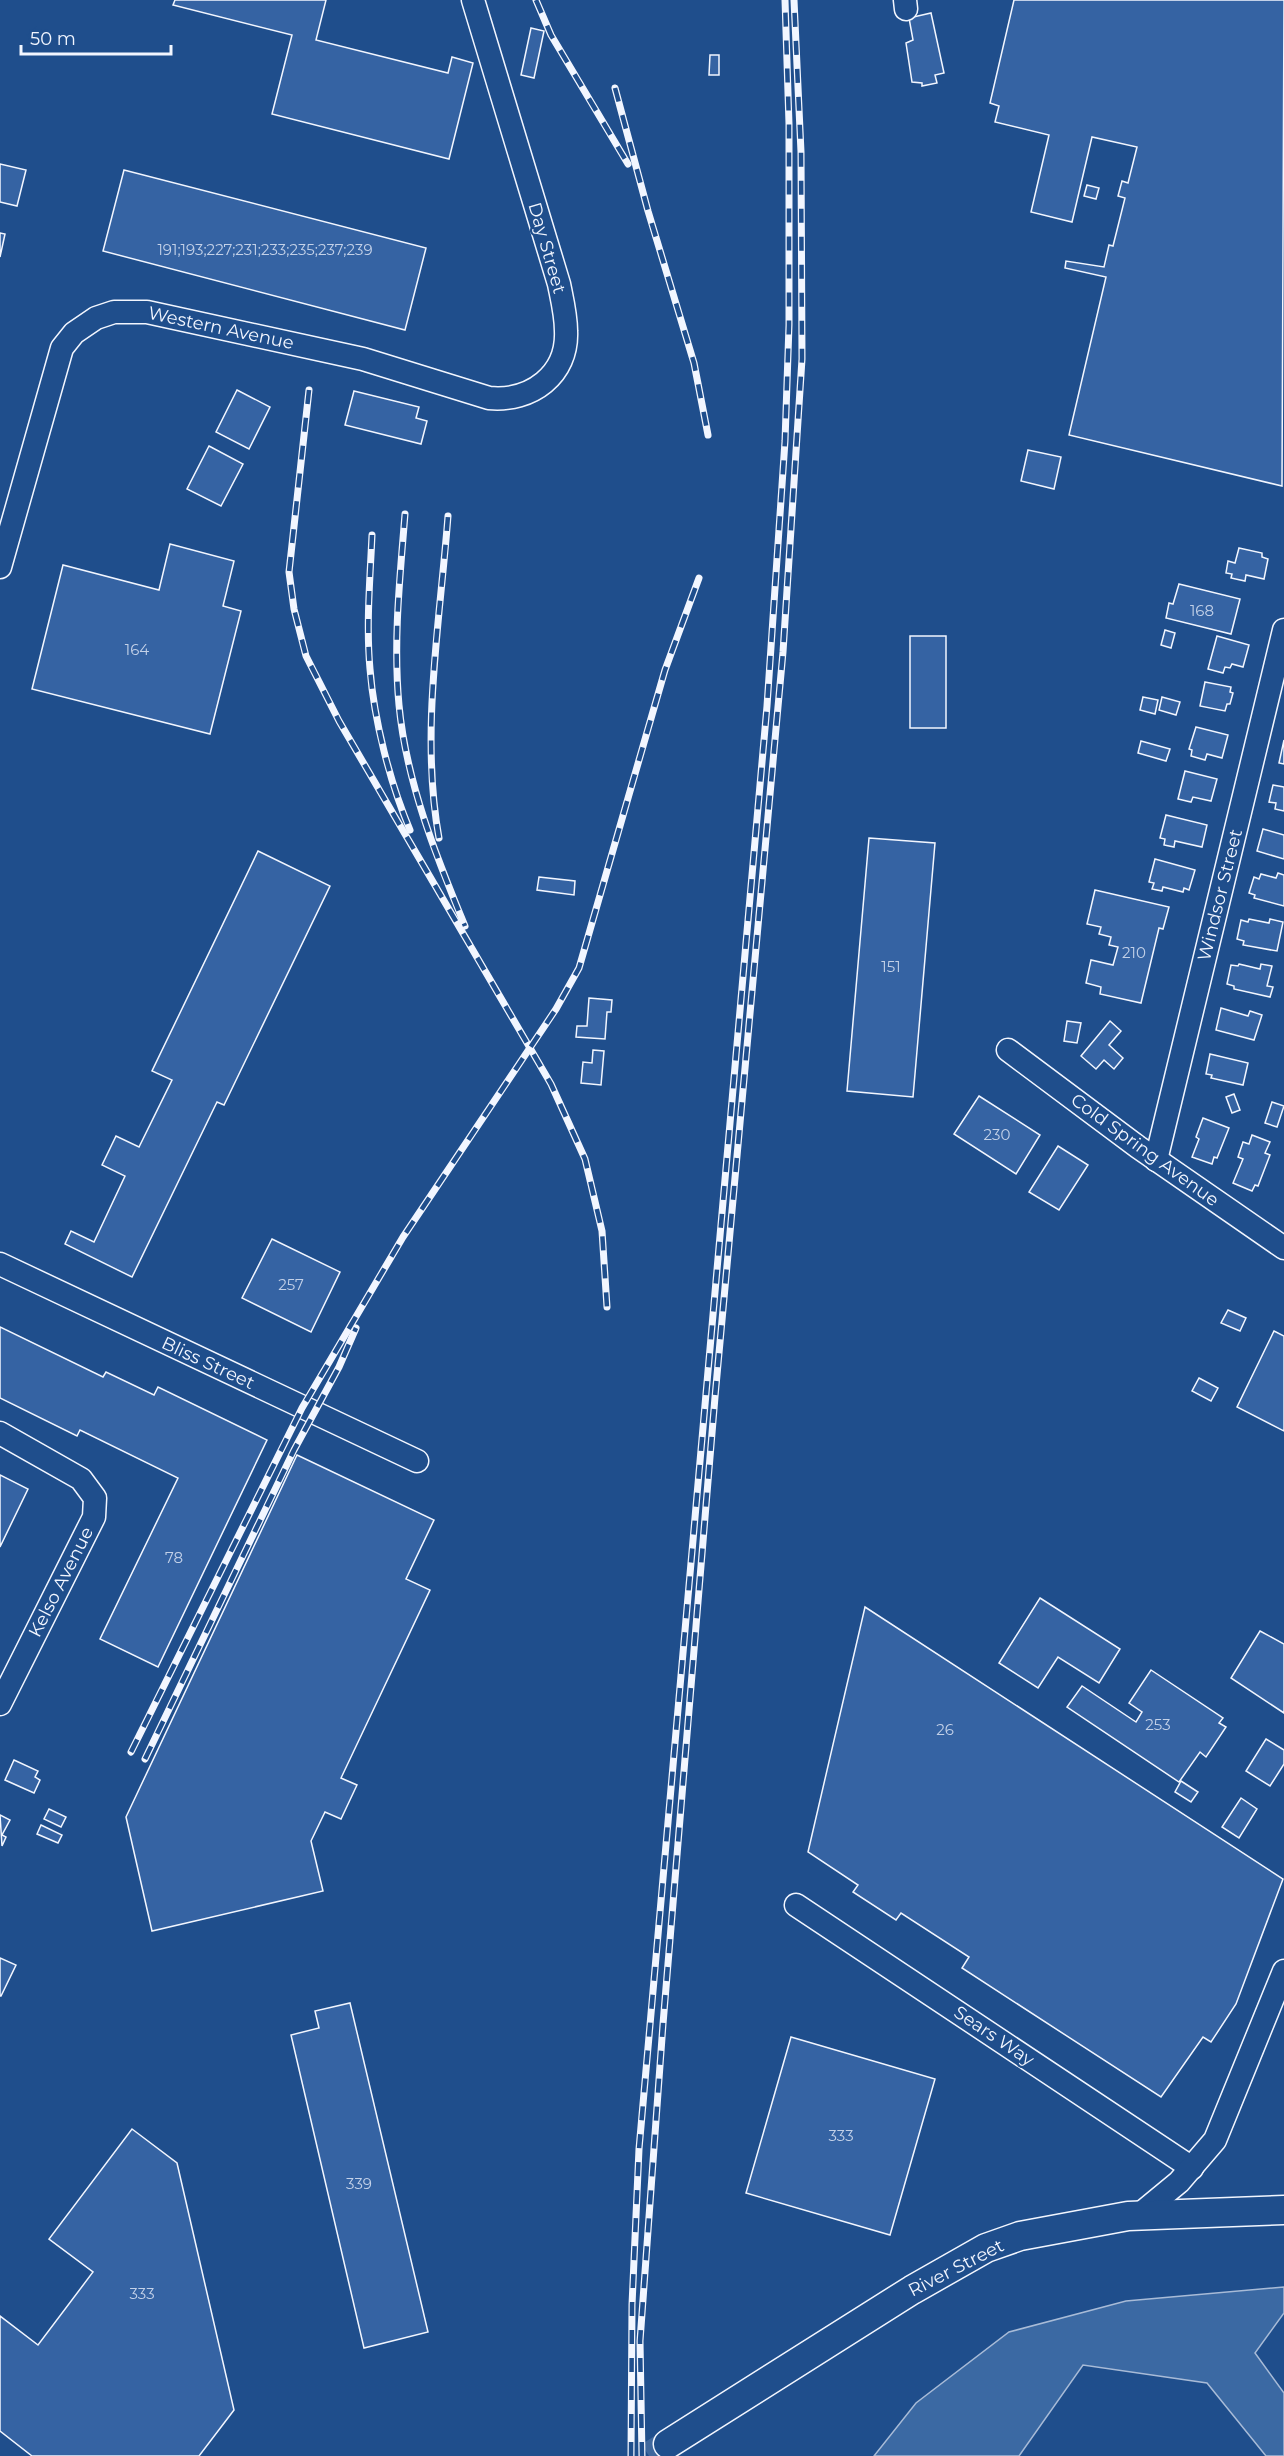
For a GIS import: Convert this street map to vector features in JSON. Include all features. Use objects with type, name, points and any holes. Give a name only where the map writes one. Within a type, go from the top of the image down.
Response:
[{"type":"main road","name":"River Street","points":[[668,2444],[912,2289],[986,2248],[1020,2236],[1139,2215],[1284,2210]]},
{"type":"street","name":"Day Street","points":[[435,382],[489,398],[519,397],[544,382],[557,365],[565,345],[566,331],[559,284],[473,0]]},
{"type":"street","name":"Western Avenue","points":[[0,567],[63,348],[74,333],[96,318],[122,311],[168,315],[363,359],[435,382]]},
{"type":"street","name":"Windsor Street","points":[[1156,1160],[1284,630]]},
{"type":"street","name":"Cold Spring Avenue","points":[[1008,1050],[1156,1160],[1284,1248]]},
{"type":"street","name":"Bliss Street","points":[[0,1264],[417,1461]]},
{"type":"street","name":"Kelso Avenue","points":[[0,1433],[81,1479],[94,1498],[94,1517],[0,1704]]},
{"type":"street","name":"Sears Way","points":[[796,1905],[1192,2169]]},
{"type":"street","points":[[1139,2215],[1192,2169],[1215,2140],[1284,1971]]},
{"type":"water","points":[[1284,2287],[1284,2313],[1255,2353],[1284,2393],[1284,2456],[1266,2456],[1207,2383],[1083,2365],[1019,2456],[874,2456],[916,2403],[1009,2332],[1126,2301]]},
{"type":"building","points":[[175,0],[326,0],[316,40],[448,73],[452,57],[473,63],[449,159],[272,114],[292,35],[173,5]]},
{"type":"building","points":[[1014,0],[1284,0],[1282,486],[1069,435],[1106,277],[1065,268],[1066,261],[1104,267],[1109,245],[1113,246],[1125,198],[1118,196],[1122,181],[1128,183],[1137,147],[1092,137],[1072,222],[1031,212],[1049,135],[995,122],[999,106],[990,103]]},
{"type":"building","points":[[931,13],[944,73],[935,75],[937,83],[922,86],[922,83],[912,82],[906,43],[913,40],[909,18]]},
{"type":"building","points":[[531,28],[544,31],[534,78],[521,75]]},
{"type":"building","points":[[710,55],[719,55],[719,75],[709,75]]},
{"type":"building","points":[[0,164],[26,170],[17,206],[0,202]]},
{"type":"building","points":[[124,170],[426,248],[405,330],[103,251]]},
{"type":"building","points":[[1087,185],[1099,188],[1096,199],[1084,196]]},
{"type":"building","points":[[0,233],[5,234],[0,257]]},
{"type":"building","points":[[237,390],[270,407],[249,449],[216,432]]},
{"type":"building","points":[[354,391],[419,407],[416,418],[427,421],[421,444],[345,425]]},
{"type":"building","points":[[209,446],[243,464],[221,506],[187,489]]},
{"type":"building","points":[[1028,450],[1061,457],[1054,489],[1021,481]]},
{"type":"building","points":[[170,544],[234,561],[223,606],[241,611],[210,734],[32,689],[63,565],[159,590]]},
{"type":"building","points":[[1239,548],[1262,553],[1262,557],[1268,559],[1264,579],[1246,575],[1245,581],[1231,578],[1232,574],[1226,573],[1228,561],[1235,563]]},
{"type":"building","points":[[1179,584],[1240,599],[1231,634],[1166,618],[1169,603],[1173,604]]},
{"type":"building","points":[[1165,630],[1175,633],[1171,648],[1161,645]]},
{"type":"building","points":[[910,636],[946,636],[946,728],[910,728]]},
{"type":"building","points":[[1217,636],[1249,645],[1243,667],[1232,664],[1230,668],[1225,667],[1223,673],[1208,669]]},
{"type":"building","points":[[1205,682],[1231,687],[1230,692],[1233,693],[1225,711],[1200,706]]},
{"type":"building","points":[[1143,697],[1158,700],[1155,714],[1140,710]]},
{"type":"building","points":[[1162,697],[1180,702],[1176,715],[1159,710]]},
{"type":"building","points":[[1196,727],[1228,735],[1222,758],[1207,754],[1205,760],[1191,756],[1192,750],[1189,749]]},
{"type":"building","points":[[1284,740],[1284,764],[1279,763]]},
{"type":"building","points":[[1141,741],[1170,749],[1166,761],[1138,753]]},
{"type":"building","points":[[1185,771],[1217,779],[1211,801],[1193,797],[1191,802],[1178,799]]},
{"type":"building","points":[[1273,785],[1284,787],[1284,811],[1275,809],[1276,803],[1269,802]]},
{"type":"building","points":[[1166,815],[1207,825],[1202,847],[1175,841],[1174,847],[1164,845],[1165,839],[1160,838]]},
{"type":"building","points":[[1263,829],[1284,835],[1284,859],[1257,851]]},
{"type":"building","points":[[869,838],[935,843],[913,1097],[847,1091]]},
{"type":"building","points":[[258,851],[330,886],[224,1105],[217,1102],[132,1277],[65,1244],[71,1231],[94,1242],[125,1176],[102,1165],[116,1136],[139,1147],[172,1080],[152,1071]]},
{"type":"building","points":[[1155,859],[1195,870],[1189,890],[1184,888],[1183,892],[1163,887],[1162,891],[1152,889],[1154,883],[1149,882]]},
{"type":"building","points":[[1278,873],[1284,875],[1284,906],[1254,898],[1255,895],[1249,893],[1254,877],[1259,879],[1261,874],[1276,878]]},
{"type":"building","points":[[539,877],[575,881],[574,895],[537,890]]},
{"type":"building","points":[[1095,890],[1169,907],[1163,929],[1159,928],[1141,1003],[1100,994],[1101,987],[1086,983],[1091,960],[1113,965],[1118,947],[1109,945],[1111,937],[1099,934],[1101,927],[1087,924]]},
{"type":"building","points":[[1249,919],[1269,923],[1270,919],[1283,922],[1277,951],[1243,945],[1244,941],[1237,939],[1241,920],[1248,922]]},
{"type":"building","points":[[1239,964],[1260,969],[1261,964],[1272,966],[1267,986],[1273,987],[1270,997],[1234,989],[1234,986],[1227,984],[1231,965],[1238,966]]},
{"type":"building","points":[[589,998],[612,1000],[611,1012],[607,1012],[605,1039],[576,1037],[577,1026],[587,1026]]},
{"type":"building","points":[[1221,1008],[1248,1016],[1250,1011],[1262,1015],[1254,1040],[1216,1030]]},
{"type":"building","points":[[1067,1021],[1081,1023],[1077,1043],[1064,1041]]},
{"type":"building","points":[[1110,1021],[1121,1031],[1109,1045],[1123,1058],[1114,1069],[1104,1060],[1096,1069],[1081,1056]]},
{"type":"building","points":[[593,1050],[604,1051],[601,1085],[581,1083],[583,1062],[592,1063]]},
{"type":"building","points":[[1210,1054],[1248,1063],[1243,1085],[1211,1078],[1212,1075],[1206,1074]]},
{"type":"building","points":[[1234,1094],[1240,1110],[1232,1113],[1226,1097]]},
{"type":"building","points":[[979,1096],[1040,1135],[1016,1174],[954,1134]]},
{"type":"building","points":[[1272,1102],[1284,1106],[1277,1127],[1265,1123]]},
{"type":"building","points":[[1203,1118],[1229,1128],[1217,1158],[1214,1157],[1212,1164],[1192,1157],[1199,1139],[1196,1137]]},
{"type":"building","points":[[1252,1135],[1270,1142],[1265,1153],[1270,1155],[1258,1186],[1255,1185],[1252,1191],[1233,1183],[1243,1159],[1238,1157],[1243,1142],[1249,1144]]},
{"type":"building","points":[[1058,1146],[1088,1165],[1059,1210],[1029,1192]]},
{"type":"building","points":[[272,1239],[340,1272],[311,1332],[242,1298]]},
{"type":"building","points":[[1228,1310],[1246,1318],[1240,1331],[1221,1323]]},
{"type":"building","points":[[0,1327],[103,1377],[106,1372],[154,1395],[158,1387],[267,1440],[158,1667],[100,1639],[178,1478],[80,1430],[77,1436],[0,1398]]},
{"type":"building","points":[[1274,1331],[1284,1336],[1284,1431],[1237,1407]]},
{"type":"building","points":[[1199,1378],[1218,1388],[1211,1401],[1192,1391]]},
{"type":"building","points":[[297,1455],[434,1520],[406,1579],[430,1590],[341,1778],[357,1785],[341,1819],[325,1812],[311,1841],[323,1891],[152,1931],[126,1817]]},
{"type":"building","points":[[0,1475],[28,1489],[0,1547]]},
{"type":"building","points":[[1040,1598],[1120,1649],[1099,1683],[1058,1657],[1038,1688],[999,1663]]},
{"type":"building","points":[[865,1607],[1283,1879],[1236,2004],[1211,2042],[1203,2037],[1161,2097],[962,1968],[969,1957],[901,1913],[896,1920],[853,1892],[858,1885],[808,1852]]},
{"type":"building","points":[[1260,1631],[1284,1644],[1284,1713],[1231,1678]]},
{"type":"building","points":[[1151,1670],[1223,1718],[1219,1723],[1226,1727],[1206,1757],[1200,1752],[1179,1782],[1067,1707],[1082,1686],[1136,1722],[1142,1712],[1129,1703]]},
{"type":"building","points":[[1266,1739],[1284,1750],[1284,1764],[1270,1786],[1246,1771]]},
{"type":"building","points":[[14,1760],[38,1771],[35,1777],[40,1780],[34,1793],[5,1780]]},
{"type":"building","points":[[1181,1781],[1198,1792],[1191,1802],[1175,1792]]},
{"type":"building","points":[[1241,1798],[1257,1809],[1239,1838],[1222,1827]]},
{"type":"building","points":[[49,1809],[66,1817],[61,1827],[44,1819]]},
{"type":"building","points":[[0,1815],[10,1820],[2,1835],[6,1837],[2,1846]]},
{"type":"building","points":[[41,1825],[62,1835],[58,1843],[37,1834]]},
{"type":"building","points":[[0,1958],[16,1965],[1,1996],[0,1996]]},
{"type":"building","points":[[350,2003],[428,2332],[364,2348],[291,2035],[319,2028],[315,2011]]},
{"type":"building","points":[[791,2037],[935,2079],[890,2235],[746,2193]]},
{"type":"building","points":[[132,2129],[177,2163],[234,2410],[199,2456],[32,2456],[0,2431],[0,2316],[38,2345],[93,2272],[49,2239]]},
{"type":"tunnel","points":[[649,2456],[668,2444]]},
{"type":"railway","points":[[536,0],[551,35],[628,164]]},
{"type":"railway","points":[[631,2456],[632,2305],[639,2149],[767,706],[785,441],[789,325],[789,124],[785,0]]},
{"type":"railway","points":[[642,2456],[640,2341],[663,2024],[715,1397],[783,652],[802,359],[801,152],[794,0]]},
{"type":"railway","points":[[615,88],[648,211],[694,363],[708,435]]},
{"type":"railway","points":[[309,390],[289,572],[294,609],[306,656],[339,721],[551,1084],[585,1159],[602,1231],[607,1307]]},
{"type":"railway","points":[[405,514],[397,633],[397,681],[403,733],[415,790],[443,873],[465,926]]},
{"type":"railway","points":[[439,838],[431,759],[431,718],[448,516]]},
{"type":"railway","points":[[372,535],[368,636],[372,689],[384,751],[410,830]]},
{"type":"railway","points":[[131,1752],[302,1408],[403,1237],[556,1009],[579,968],[665,670],[699,578]]},
{"type":"railway","points":[[145,1759],[294,1450],[339,1367],[356,1328]]}]
